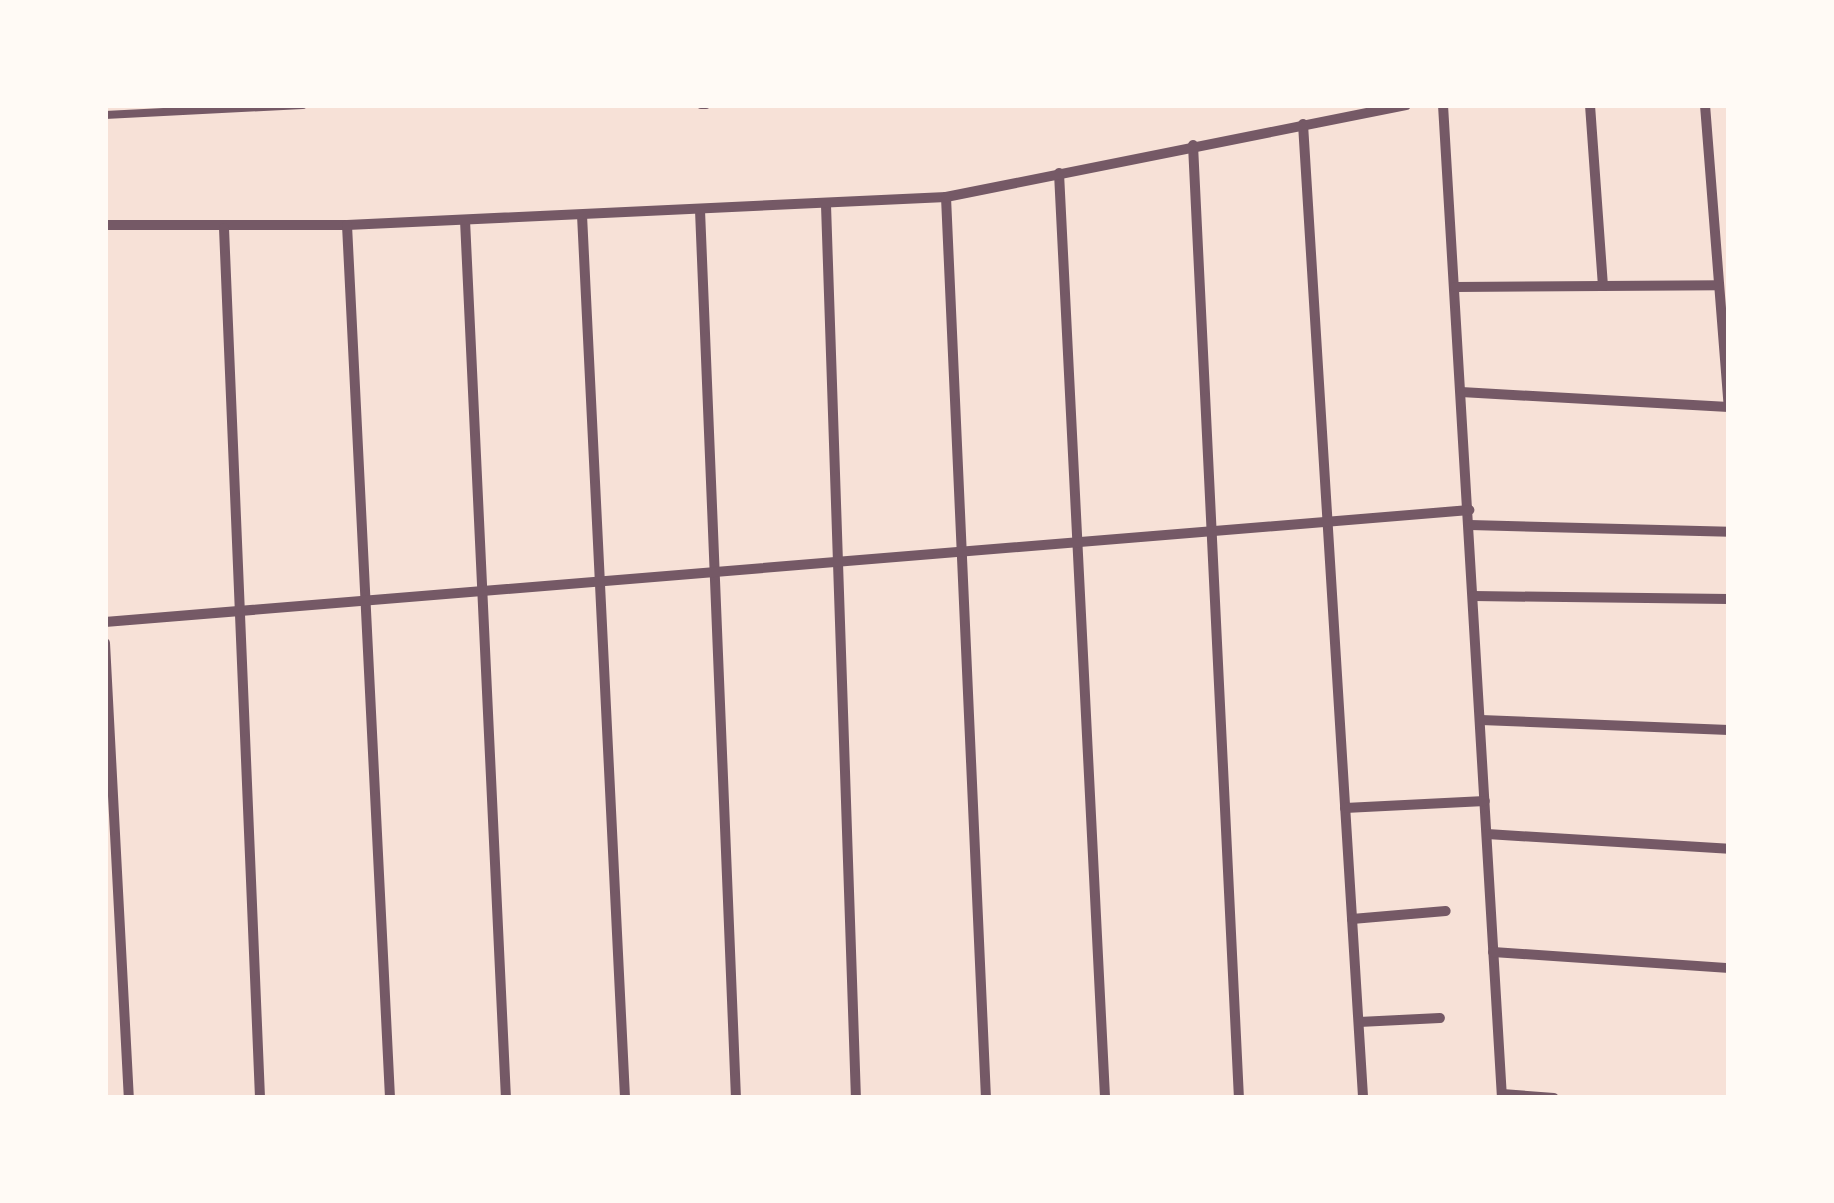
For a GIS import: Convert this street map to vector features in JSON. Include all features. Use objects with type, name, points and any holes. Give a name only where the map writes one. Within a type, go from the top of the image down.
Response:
[{"type":"street","points":[[105,225],[347,225],[946,197],[1406,105]]},
{"type":"street","points":[[1443,105],[1502,1096],[1554,1098]]},
{"type":"street","points":[[1590,105],[1604,286]]},
{"type":"street","points":[[1462,392],[1729,407],[1705,105]]},
{"type":"street","points":[[1303,124],[1363,1098]]},
{"type":"street","points":[[1193,146],[1239,1098]]},
{"type":"street","points":[[1059,173],[1105,1098]]},
{"type":"street","points":[[946,197],[986,1098]]},
{"type":"street","points":[[826,204],[856,1098]]},
{"type":"street","points":[[700,210],[736,1098]]},
{"type":"street","points":[[582,214],[626,1098]]},
{"type":"street","points":[[465,220],[506,1098]]},
{"type":"street","points":[[347,225],[390,1098]]},
{"type":"street","points":[[224,228],[260,1098]]},
{"type":"street","points":[[1455,288],[1719,285]]},
{"type":"street","points":[[105,622],[1469,510]]},
{"type":"street","points":[[1470,525],[1729,532]]},
{"type":"street","points":[[1474,596],[1729,599]]},
{"type":"street","points":[[105,643],[128,1098]]},
{"type":"street","points":[[1481,720],[1729,730]]},
{"type":"street","points":[[1345,808],[1486,801]]},
{"type":"street","points":[[1487,834],[1729,849]]},
{"type":"street","points":[[1352,919],[1446,911]]},
{"type":"street","points":[[1494,952],[1729,968]]},
{"type":"street","points":[[1358,1022],[1440,1018]]},
{"type":"lane","points":[[105,116],[303,105]]}]
